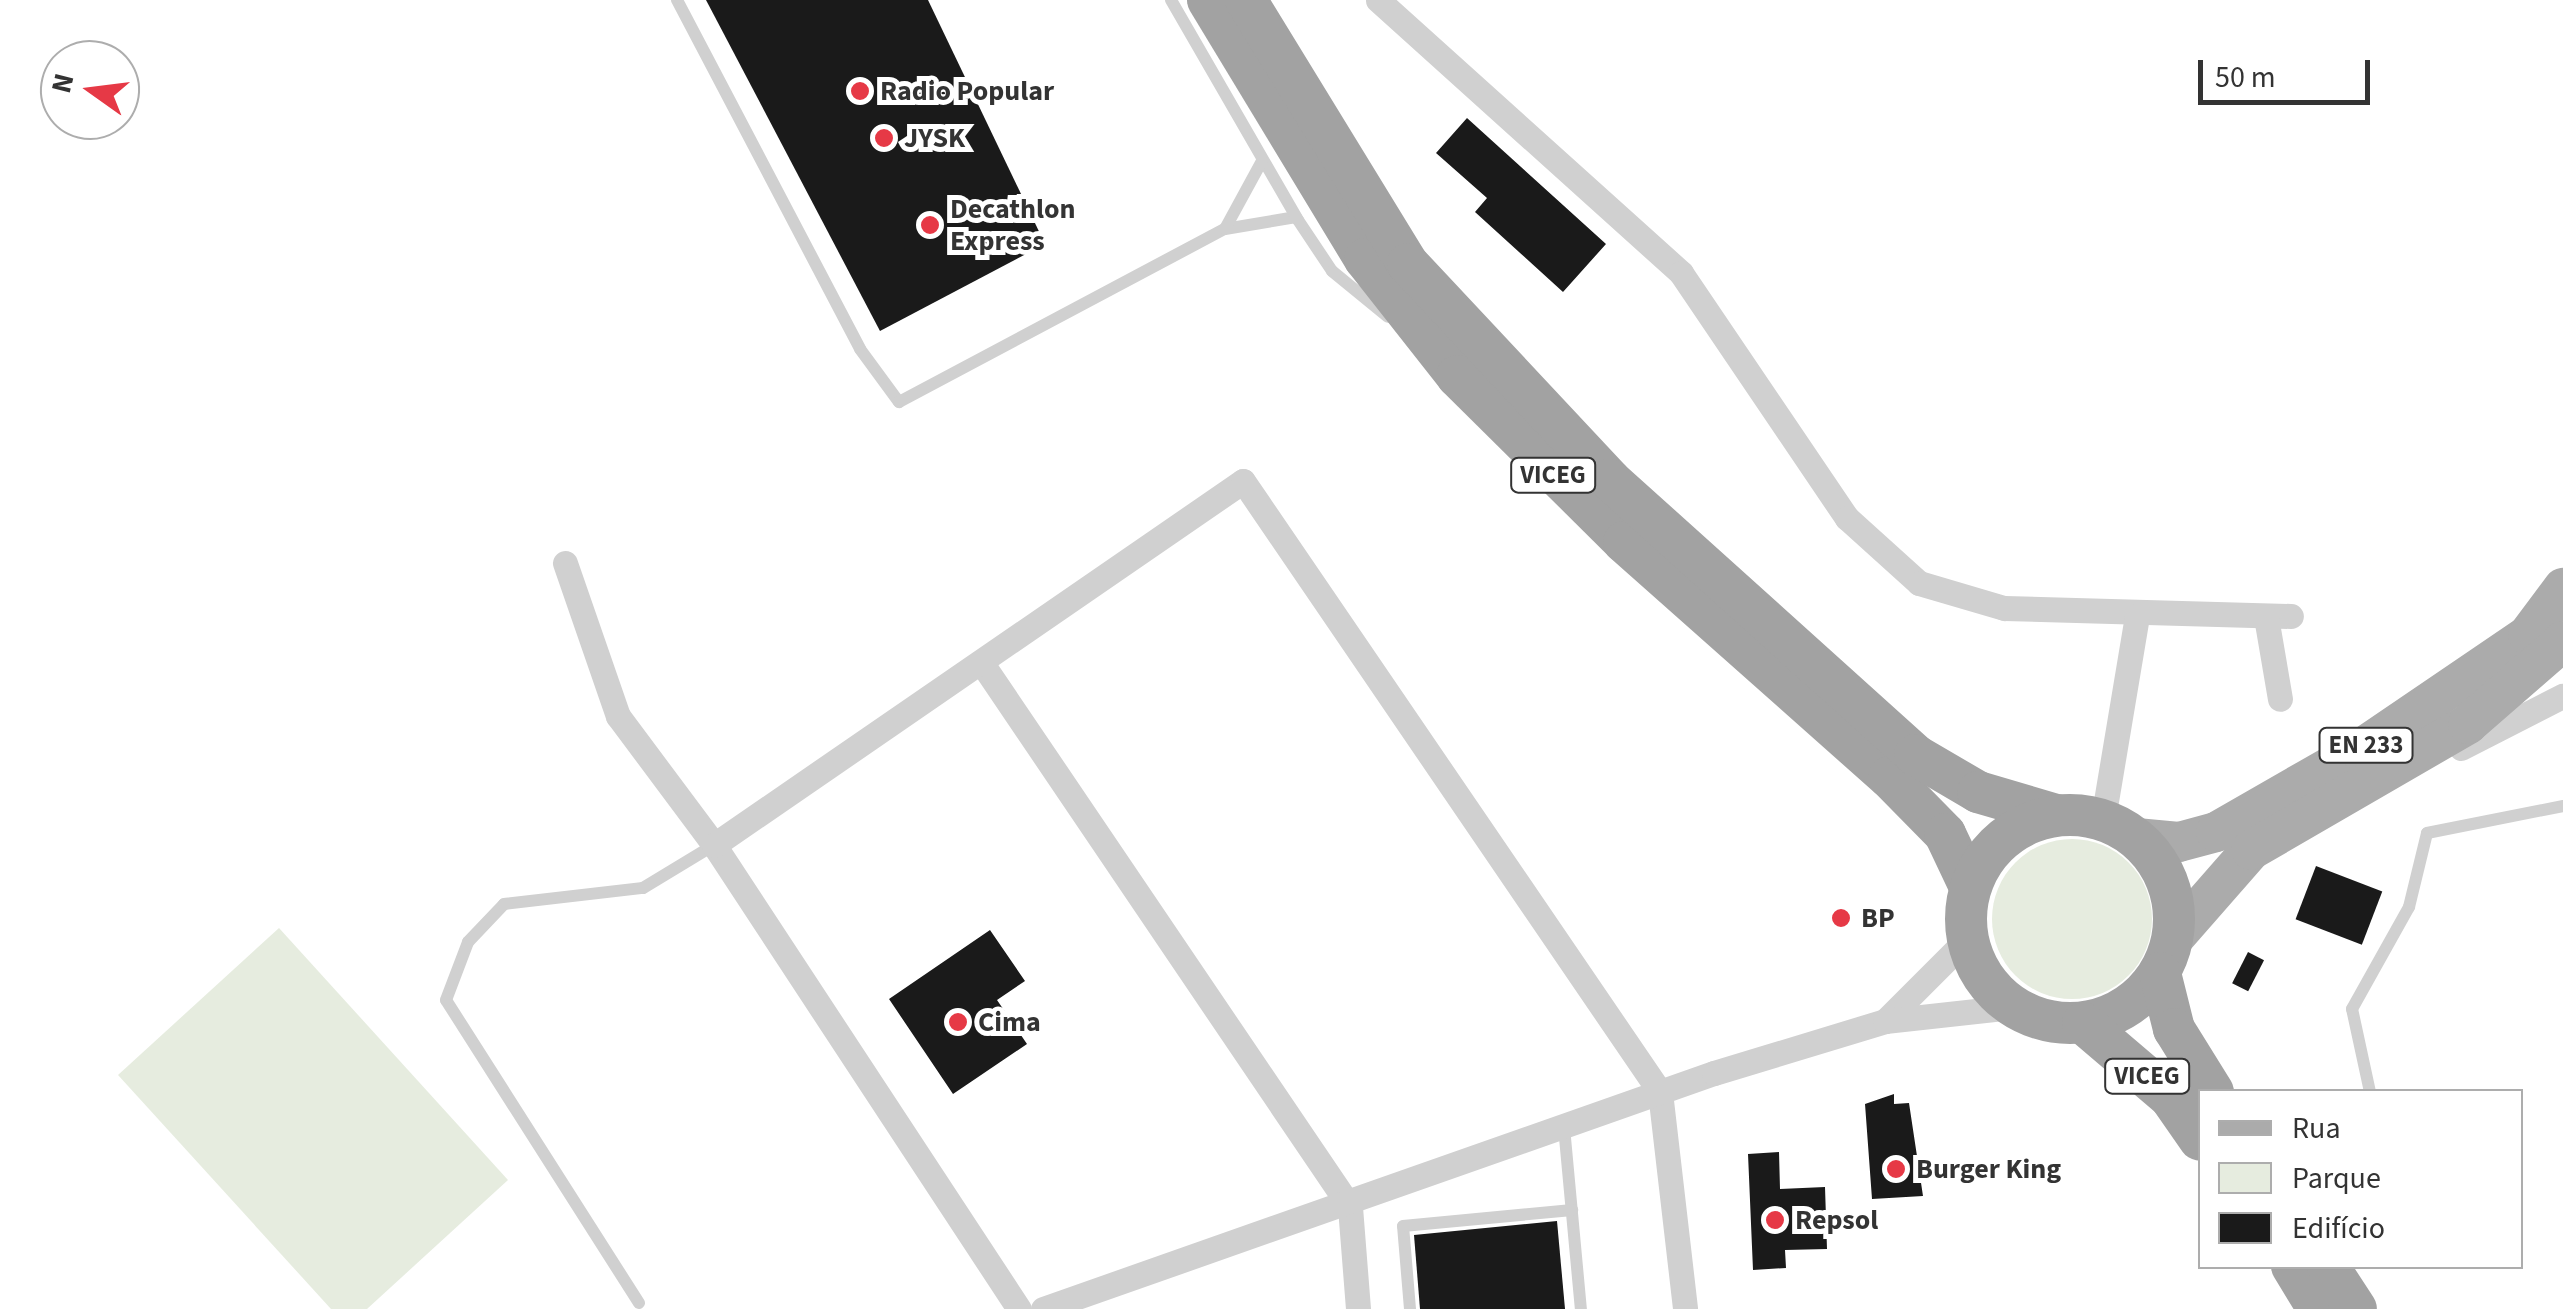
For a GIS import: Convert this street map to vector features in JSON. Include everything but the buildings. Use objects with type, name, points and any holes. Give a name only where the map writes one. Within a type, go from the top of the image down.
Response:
[{"type":"highway","name":"VICEG","points":[[1208,0],[1365,258],[1457,376],[1624,542],[1888,777],[1945,834],[1970,887]]},
{"type":"highway","name":"VICEG","points":[[1246,0],[1408,264],[1610,480],[1915,755],[1978,792],[2056,815]]},
{"type":"highway","points":[[2056,815],[2120,828],[2168,883],[2166,956],[2113,1014],[2082,1023],[2012,1007],[1976,965],[1967,938],[1970,887],[2003,838],[2056,815]]},
{"type":"highway","name":"VICEG","points":[[2166,956],[2174,1029],[2211,1089]]},
{"type":"highway","name":"VICEG","points":[[2082,1023],[2170,1097],[2198,1137]]},
{"type":"highway","points":[[2294,1269],[2318,1309]]},
{"type":"highway","points":[[2330,1269],[2356,1309]]},
{"type":"main road","name":"EN 233","points":[[2120,828],[2179,842],[2216,832],[2343,759],[2528,635],[2563,588]]},
{"type":"main road","name":"EN 233","points":[[2166,956],[2252,850],[2468,724],[2563,641]]},
{"type":"street","points":[[1378,0],[1681,273],[1847,518],[1918,583],[2004,608],[2137,616],[2278,616],[2280,699]]},
{"type":"street","points":[[714,845],[1244,481],[1660,1092],[1685,1309]]},
{"type":"street","points":[[564,563],[618,716],[714,845],[1018,1309]]},
{"type":"street","points":[[2120,828],[2137,616]]},
{"type":"street","points":[[981,662],[1350,1207],[1358,1309]]},
{"type":"street","points":[[2355,791],[2422,771],[2563,696]]},
{"type":"street","points":[[1884,1021],[1967,938]]},
{"type":"street","points":[[1043,1309],[1350,1207],[1660,1092],[1884,1021],[2012,1007]]},
{"type":"lane","points":[[677,0],[860,349],[898,402],[1225,229],[1296,217]]},
{"type":"lane","points":[[1171,0],[1262,162],[1332,271],[1457,376]]},
{"type":"lane","points":[[1225,229],[1262,162]]},
{"type":"lane","points":[[2369,1089],[2352,1009],[2409,907],[2427,833],[2563,806]]},
{"type":"lane","points":[[639,1303],[446,1000],[468,942],[504,904],[643,888],[714,845]]},
{"type":"lane","points":[[1564,1128],[1580,1309]]},
{"type":"lane","points":[[1410,1309],[1402,1226],[1572,1210]]},
{"type":"green space","points":[[2072,839],[2103,845],[2129,862],[2146,888],[2152,919],[2146,950],[2129,976],[2103,993],[2072,999],[2041,993],[2015,976],[1998,950],[1992,919],[1998,888],[2015,862],[2041,845]]},
{"type":"green space","points":[[279,928],[508,1180],[367,1309],[331,1309],[118,1075]]},
{"type":"place","name":"Radio Popular","points":[[860,91]]},
{"type":"place","name":"JYSK","points":[[884,138]]},
{"type":"place","name":"Decathlon Express","points":[[930,225]]},
{"type":"place","name":"BP","points":[[1841,918]]},
{"type":"place","name":"Cima","points":[[958,1022]]},
{"type":"place","name":"Burger King","points":[[1896,1169]]},
{"type":"place","name":"Repsol","points":[[1775,1220]]}]
